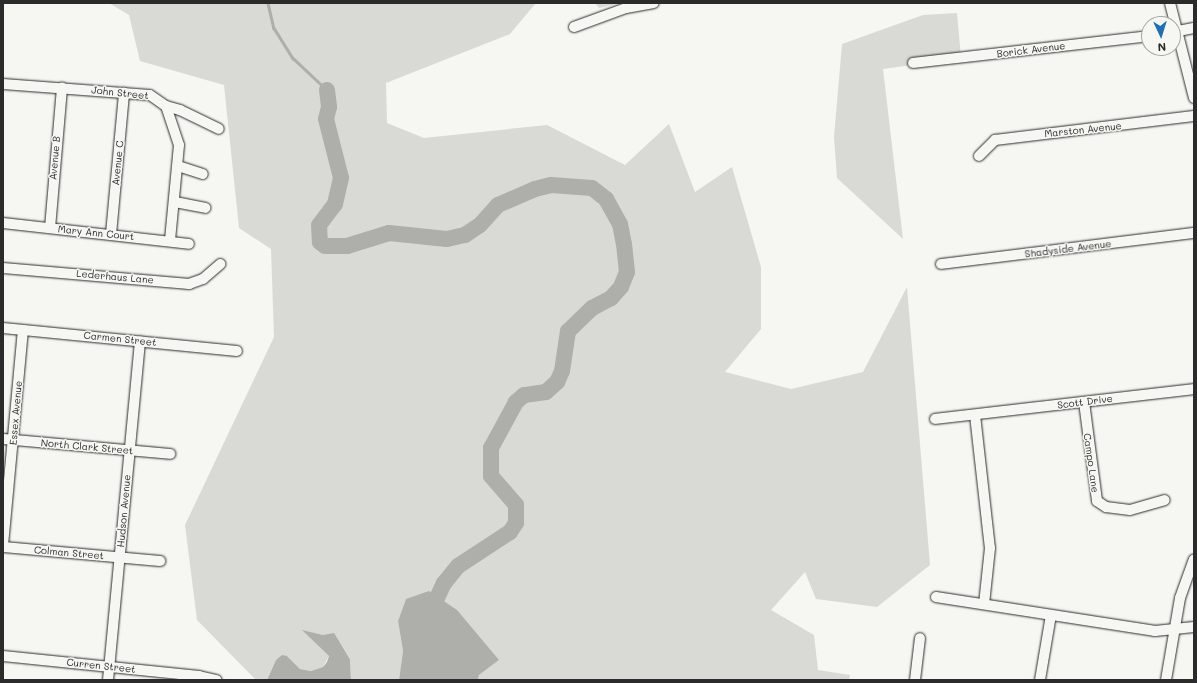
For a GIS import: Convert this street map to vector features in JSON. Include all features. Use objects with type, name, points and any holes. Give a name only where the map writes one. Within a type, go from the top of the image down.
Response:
[{"type":"street","points":[[574,27],[626,8],[654,3]]},
{"type":"street","points":[[1170,3],[1172,16]]},
{"type":"street","points":[[1181,30],[1194,28]]},
{"type":"street","name":"Borick Avenue","points":[[913,63],[1141,37]]},
{"type":"street","points":[[1181,52],[1194,98]]},
{"type":"street","name":"John Street","points":[[3,84],[153,96],[166,106],[180,110],[219,129]]},
{"type":"street","name":"Avenue B","points":[[50,228],[62,88]]},
{"type":"street","name":"Avenue C","points":[[111,234],[124,93]]},
{"type":"street","points":[[166,106],[179,145],[170,242]]},
{"type":"street","name":"Marston Avenue","points":[[979,156],[995,140],[1194,116]]},
{"type":"street","points":[[178,166],[204,174]]},
{"type":"street","points":[[174,202],[205,208]]},
{"type":"street","name":"Mary Ann Court","points":[[3,223],[189,244]]},
{"type":"street","name":"Shadyside Avenue","points":[[941,264],[1194,233]]},
{"type":"street","name":"Lederhaus Lane","points":[[3,268],[189,284],[203,279],[220,264]]},
{"type":"street","name":"Carmen Street","points":[[3,328],[237,351]]},
{"type":"street","name":"Essex Avenue","points":[[3,546],[8,439],[23,330]]},
{"type":"street","name":"Hudson Avenue","points":[[108,680],[140,342]]},
{"type":"street","name":"Scott Drive","points":[[935,419],[1194,389]]},
{"type":"street","name":"Campo Lane","points":[[1084,402],[1097,501],[1106,507],[1130,510],[1165,500]]},
{"type":"street","points":[[975,415],[990,548],[984,604]]},
{"type":"street","name":"North Clark Street","points":[[8,439],[170,454]]},
{"type":"street","name":"Colman Street","points":[[3,546],[160,561]]},
{"type":"street","points":[[1166,680],[1173,630],[1180,598],[1194,560]]},
{"type":"street","points":[[936,597],[1155,631],[1194,628]]},
{"type":"street","points":[[1040,680],[1051,615]]},
{"type":"street","points":[[915,680],[920,638]]},
{"type":"street","name":"Curren Street","points":[[3,656],[199,676],[217,680]]},
{"type":"shaded area","points":[[109,3],[536,3],[510,34],[386,83],[387,123],[424,138],[547,125],[625,165],[669,124],[695,192],[732,167],[761,267],[761,329],[725,372],[791,389],[863,372],[907,287],[930,565],[877,607],[816,599],[805,572],[771,610],[814,635],[818,670],[850,675],[849,680],[478,680],[479,675],[499,660],[406,599],[398,621],[403,651],[399,680],[351,680],[350,658],[340,643],[323,635],[304,631],[329,656],[323,667],[311,671],[300,669],[287,656],[276,660],[267,680],[256,680],[197,620],[185,525],[274,337],[271,249],[239,228],[224,85],[140,61],[129,15]]},
{"type":"shaded area","points":[[595,3],[620,3],[599,8]]},
{"type":"shaded area","points":[[957,13],[961,58],[883,69],[903,239],[837,178],[834,137],[842,44],[923,15]]},
{"type":"shaded area","points":[[429,591],[457,610],[499,660],[479,675],[478,680],[399,680],[403,651],[398,621],[406,599]]},
{"type":"shaded area","points":[[302,630],[323,635],[334,633],[350,659],[351,680],[267,680],[276,660],[282,655],[287,656],[300,669],[311,671],[323,667],[327,662],[329,656]]},
{"type":"waterway","points":[[268,3],[274,28],[293,58],[327,90]]},
{"type":"waterway","points":[[327,90],[329,107],[326,119],[341,178],[335,204],[319,225],[320,242],[325,246],[347,246],[389,233],[447,239],[465,235],[480,225],[498,205],[535,189],[551,185],[592,188],[606,199],[620,224],[624,244],[627,272],[621,287],[611,298],[592,308],[568,331],[562,371],[557,382],[546,392],[524,395],[516,402],[491,448],[491,476],[516,505],[516,523],[510,532],[458,566],[444,583],[434,604],[426,615]]}]
